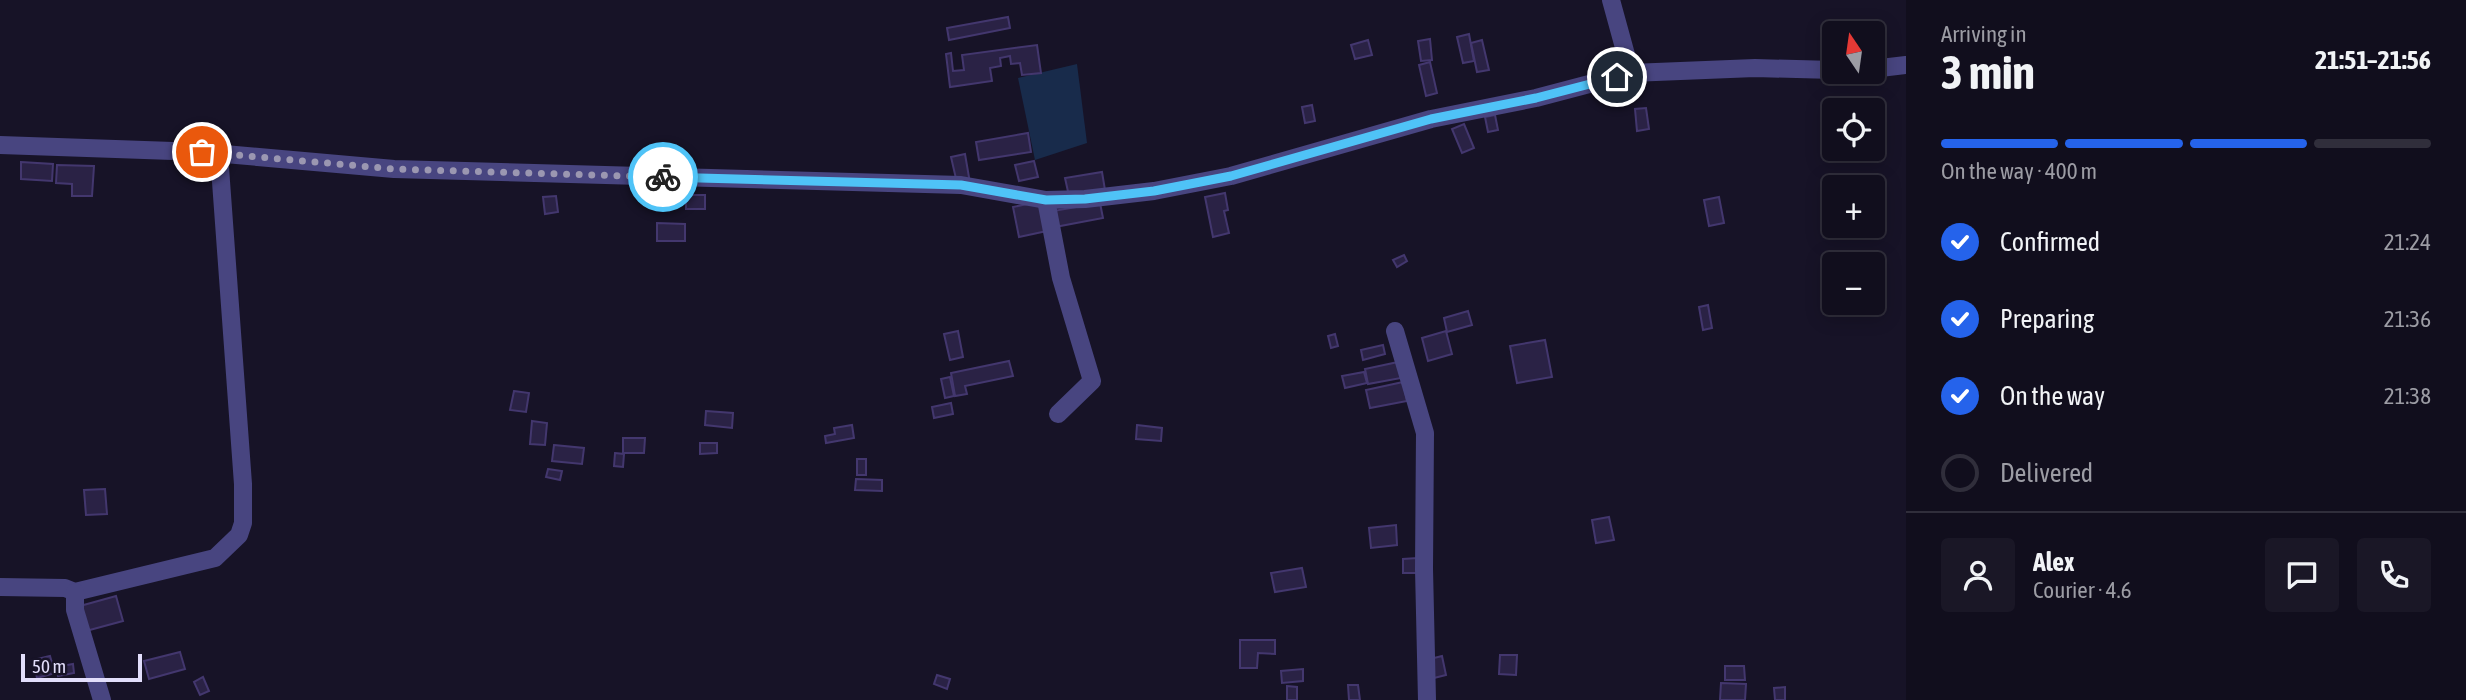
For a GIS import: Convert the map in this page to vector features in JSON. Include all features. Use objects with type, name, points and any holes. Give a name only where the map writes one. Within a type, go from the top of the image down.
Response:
[{"type":"street","points":[[1611,0],[1631,73]]},
{"type":"street","points":[[1885,67],[1906,65]]},
{"type":"street","points":[[0,145],[219,154],[394,169],[961,185],[1046,200],[1085,199],[1181,187],[1231,176],[1431,119],[1536,98],[1631,73],[1755,68],[1822,70]]},
{"type":"street","points":[[0,587],[65,588],[75,592],[215,558],[239,535],[243,523],[243,484],[219,154]]},
{"type":"street","points":[[1046,200],[1061,278],[1092,380],[1058,414]]},
{"type":"street","points":[[1395,331],[1425,433],[1427,700]]},
{"type":"street","points":[[75,592],[75,610],[102,700]]},
{"type":"water","points":[[1077,64],[1087,143],[1035,160],[1018,78]]},
{"type":"building","points":[[1008,17],[1010,28],[949,40],[947,28]]},
{"type":"building","points":[[1469,34],[1474,61],[1463,63],[1457,37]]},
{"type":"building","points":[[1430,39],[1432,60],[1421,61],[1418,41]]},
{"type":"building","points":[[1368,40],[1372,55],[1355,59],[1351,45]]},
{"type":"building","points":[[1482,40],[1489,70],[1477,72],[1471,43]]},
{"type":"building","points":[[1037,45],[1041,73],[1022,75],[1020,63],[1011,64],[1010,56],[1000,58],[1001,66],[990,68],[992,81],[950,87],[946,54],[951,53],[953,71],[964,70],[962,55]]},
{"type":"building","points":[[1430,62],[1437,93],[1426,96],[1419,65]]},
{"type":"building","points":[[1312,105],[1315,121],[1305,123],[1302,107]]},
{"type":"building","points":[[1646,108],[1649,129],[1637,131],[1635,109]]},
{"type":"building","points":[[1495,115],[1498,130],[1488,132],[1485,117]]},
{"type":"building","points":[[1464,124],[1474,148],[1462,153],[1452,129]]},
{"type":"building","points":[[1028,133],[1031,152],[979,160],[976,142]]},
{"type":"building","points":[[965,154],[970,183],[957,183],[951,157]]},
{"type":"building","points":[[1034,161],[1038,177],[1019,181],[1015,165]]},
{"type":"building","points":[[21,162],[53,164],[52,181],[21,179]]},
{"type":"building","points":[[57,165],[94,166],[92,196],[72,196],[72,184],[56,183]]},
{"type":"building","points":[[1102,172],[1105,190],[1069,196],[1065,178]]},
{"type":"building","points":[[1225,193],[1228,210],[1224,211],[1229,233],[1213,237],[1205,197]]},
{"type":"building","points":[[686,195],[705,195],[705,209],[686,209]]},
{"type":"building","points":[[556,196],[558,212],[545,214],[543,197]]},
{"type":"building","points":[[1719,197],[1724,223],[1709,226],[1704,200]]},
{"type":"building","points":[[1041,201],[1047,231],[1019,237],[1013,207]]},
{"type":"building","points":[[1100,203],[1103,218],[1055,227],[1053,211]]},
{"type":"building","points":[[657,223],[685,224],[685,241],[657,241]]},
{"type":"building","points":[[1404,255],[1407,261],[1397,267],[1393,260]]},
{"type":"building","points":[[1708,305],[1712,328],[1703,330],[1699,307]]},
{"type":"building","points":[[1468,311],[1472,325],[1447,332],[1444,318]]},
{"type":"building","points":[[958,331],[963,357],[950,360],[944,334]]},
{"type":"building","points":[[1446,331],[1452,354],[1428,361],[1422,338]]},
{"type":"building","points":[[1335,334],[1338,346],[1331,348],[1328,336]]},
{"type":"building","points":[[1545,340],[1552,377],[1517,383],[1510,346]]},
{"type":"building","points":[[1383,345],[1385,354],[1363,360],[1361,350]]},
{"type":"building","points":[[1009,361],[1013,376],[965,386],[967,394],[955,396],[951,373]]},
{"type":"building","points":[[1398,362],[1401,378],[1368,384],[1365,369]]},
{"type":"building","points":[[1364,372],[1367,383],[1345,388],[1342,376]]},
{"type":"building","points":[[950,377],[954,396],[945,398],[941,379]]},
{"type":"building","points":[[1403,382],[1407,401],[1370,408],[1366,390]]},
{"type":"building","points":[[514,391],[529,393],[526,412],[510,410]]},
{"type":"building","points":[[951,403],[953,414],[934,418],[932,407]]},
{"type":"building","points":[[706,411],[733,413],[732,428],[705,425]]},
{"type":"building","points":[[532,421],[547,423],[545,445],[530,444]]},
{"type":"building","points":[[852,425],[854,438],[826,443],[825,436],[835,434],[834,428]]},
{"type":"building","points":[[1137,425],[1162,428],[1161,441],[1136,439]]},
{"type":"building","points":[[623,438],[645,438],[644,453],[623,453]]},
{"type":"building","points":[[700,443],[717,443],[717,453],[700,454]]},
{"type":"building","points":[[554,445],[584,448],[582,464],[552,461]]},
{"type":"building","points":[[615,453],[624,454],[623,467],[614,466]]},
{"type":"building","points":[[857,459],[866,459],[866,475],[857,475]]},
{"type":"building","points":[[548,469],[562,471],[560,480],[546,477]]},
{"type":"building","points":[[856,479],[882,480],[882,491],[855,490]]},
{"type":"building","points":[[105,489],[107,514],[86,515],[84,490]]},
{"type":"building","points":[[1609,517],[1614,540],[1596,543],[1592,520]]},
{"type":"building","points":[[1396,525],[1397,545],[1371,548],[1369,528]]},
{"type":"building","points":[[1417,558],[1417,573],[1403,573],[1403,559]]},
{"type":"building","points":[[1302,568],[1306,587],[1275,592],[1271,573]]},
{"type":"building","points":[[116,596],[123,621],[86,631],[80,606]]},
{"type":"building","points":[[1240,640],[1275,640],[1275,654],[1258,653],[1257,668],[1240,668]]},
{"type":"building","points":[[180,652],[185,669],[149,679],[144,661]]},
{"type":"building","points":[[1500,655],[1517,655],[1516,675],[1499,674]]},
{"type":"building","points":[[50,656],[55,673],[37,678],[33,660]]},
{"type":"building","points":[[1442,656],[1446,675],[1434,678],[1430,659]]},
{"type":"building","points":[[73,664],[74,673],[58,676],[56,667]]},
{"type":"building","points":[[1725,666],[1744,666],[1745,680],[1725,680]]},
{"type":"building","points":[[1303,669],[1303,681],[1282,683],[1281,671]]},
{"type":"building","points":[[937,675],[950,679],[947,689],[934,684]]},
{"type":"building","points":[[203,677],[209,691],[200,695],[194,682]]},
{"type":"building","points":[[1721,683],[1746,684],[1745,700],[1720,700]]},
{"type":"building","points":[[1348,685],[1358,685],[1360,700],[1349,700]]},
{"type":"building","points":[[1287,686],[1297,687],[1297,700],[1287,700]]},
{"type":"building","points":[[1785,687],[1785,700],[1775,700],[1774,688]]},
{"type":"way so far","points":[[202,152],[394,169],[663,177]]},
{"type":"route","points":[[663,177],[961,185],[1046,200],[1085,199],[1181,187],[1231,176],[1431,119],[1536,98],[1617,77]]}]
